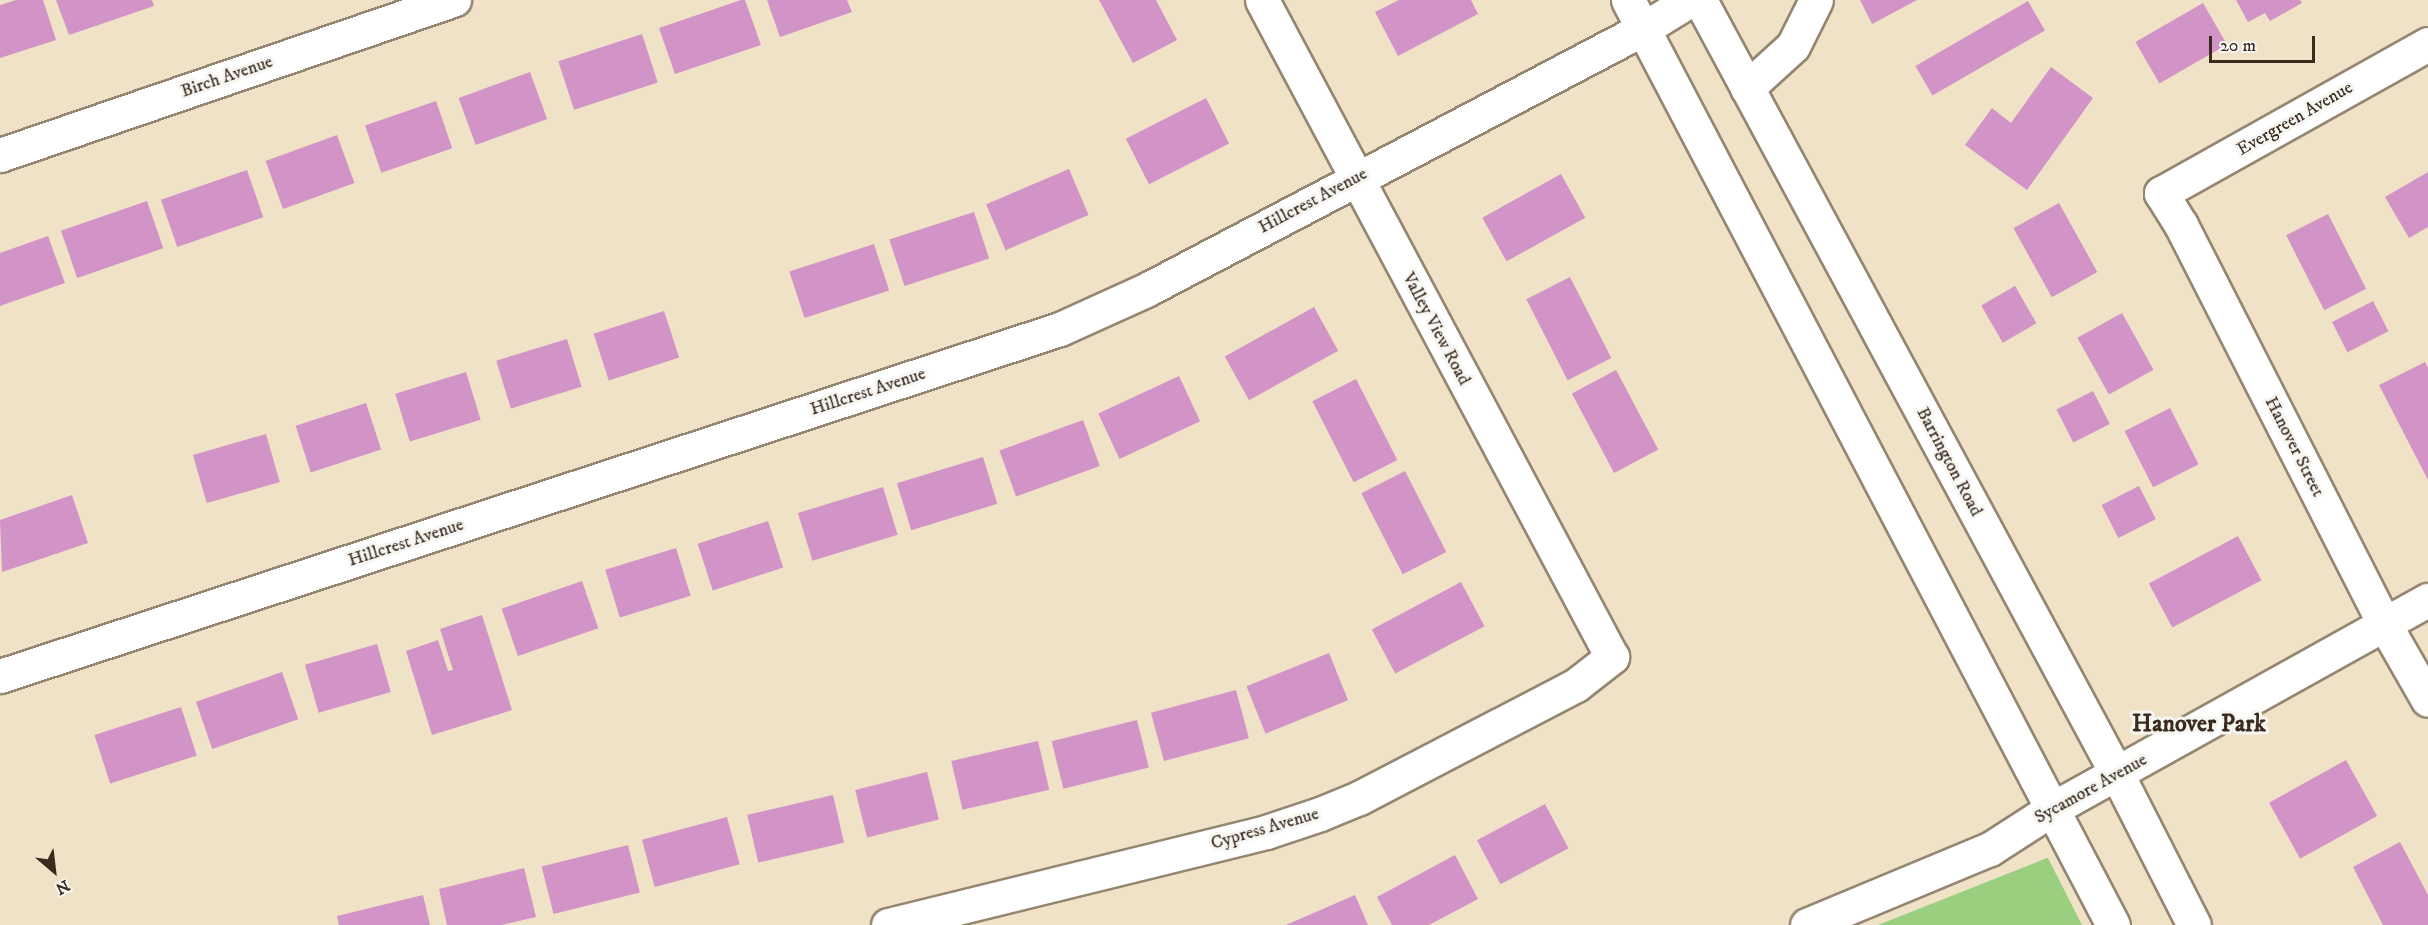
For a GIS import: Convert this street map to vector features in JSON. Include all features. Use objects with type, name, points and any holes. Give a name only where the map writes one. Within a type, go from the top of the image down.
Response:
[{"type":"street","name":"Birch Avenue","points":[[0,155],[454,0]]},
{"type":"street","name":"Valley View Road","points":[[1262,0],[1612,657]]},
{"type":"street","points":[[1628,0],[2113,925]]},
{"type":"street","name":"Hillcrest Avenue","points":[[0,676],[1060,329],[1146,290],[1643,29],[1690,0]]},
{"type":"street","name":"Barrington Road","points":[[1700,0],[2117,774],[2194,925]]},
{"type":"street","points":[[1747,87],[1793,46],[1816,0]]},
{"type":"street","name":"Evergreen Avenue","points":[[2161,193],[2428,44]]},
{"type":"street","name":"Hanover Street","points":[[2161,193],[2181,225],[2385,625],[2428,700]]},
{"type":"street","name":"Sycamore Avenue","points":[[1808,925],[1990,849],[2052,809],[2428,600]]},
{"type":"street","name":"Cypress Avenue","points":[[888,925],[1266,832],[1320,814],[1359,798],[1576,685],[1612,657]]},
{"type":"green space","points":[[2047,858],[2082,925],[1878,925]]},
{"type":"building","points":[[16,0],[43,0],[56,40],[0,58],[0,5]]},
{"type":"building","points":[[56,0],[152,0],[154,6],[69,35]]},
{"type":"building","points":[[745,0],[761,45],[675,74],[659,28]]},
{"type":"building","points":[[767,0],[847,0],[852,12],[780,37]]},
{"type":"building","points":[[1099,0],[1156,0],[1177,40],[1133,63]]},
{"type":"building","points":[[1399,0],[1471,0],[1478,14],[1398,56],[1375,12]]},
{"type":"building","points":[[1860,0],[1917,0],[1872,24]]},
{"type":"building","points":[[2236,0],[2300,0],[2302,3],[2270,21],[2265,13],[2248,22]]},
{"type":"building","points":[[2028,1],[2045,30],[1932,95],[1915,66]]},
{"type":"building","points":[[2203,3],[2227,45],[2159,84],[2135,42]]},
{"type":"building","points":[[642,34],[658,83],[574,110],[558,61]]},
{"type":"building","points":[[2051,67],[2093,98],[2027,190],[1965,145],[1992,108],[2011,123]]},
{"type":"building","points":[[530,72],[547,119],[476,145],[459,98]]},
{"type":"building","points":[[1206,98],[1229,143],[1149,184],[1126,139]]},
{"type":"building","points":[[436,101],[452,148],[381,173],[365,125]]},
{"type":"building","points":[[337,135],[354,183],[283,209],[266,161]]},
{"type":"building","points":[[1069,169],[1089,215],[1006,250],[986,204]]},
{"type":"building","points":[[247,170],[263,217],[177,247],[161,200]]},
{"type":"building","points":[[2428,172],[2428,227],[2409,238],[2385,197]]},
{"type":"building","points":[[1561,174],[1585,218],[1507,261],[1482,218]]},
{"type":"building","points":[[147,201],[163,248],[77,278],[61,231]]},
{"type":"building","points":[[2059,203],[2097,272],[2052,297],[2014,228]]},
{"type":"building","points":[[974,212],[989,259],[904,286],[889,240]]},
{"type":"building","points":[[2328,214],[2366,289],[2324,310],[2286,235]]},
{"type":"building","points":[[48,236],[65,283],[0,306],[0,253]]},
{"type":"building","points":[[874,244],[889,291],[804,318],[789,272]]},
{"type":"building","points":[[1570,277],[1611,358],[1568,380],[1526,299]]},
{"type":"building","points":[[2015,286],[2036,323],[2003,343],[1981,306]]},
{"type":"building","points":[[2373,301],[2388,331],[2347,352],[2332,322]]},
{"type":"building","points":[[1314,307],[1338,351],[1249,400],[1225,356]]},
{"type":"building","points":[[664,311],[679,358],[609,380],[594,334]]},
{"type":"building","points":[[2122,313],[2154,370],[2109,395],[2077,338]]},
{"type":"building","points":[[567,339],[582,387],[511,408],[496,361]]},
{"type":"building","points":[[2425,362],[2428,368],[2428,480],[2379,385]]},
{"type":"building","points":[[1616,370],[1658,449],[1614,473],[1572,393]]},
{"type":"building","points":[[466,372],[481,420],[410,441],[395,394]]},
{"type":"building","points":[[1179,376],[1200,421],[1119,459],[1098,414]]},
{"type":"building","points":[[1356,379],[1397,460],[1354,482],[1312,401]]},
{"type":"building","points":[[2093,391],[2110,424],[2073,443],[2056,410]]},
{"type":"building","points":[[366,403],[381,450],[311,472],[296,426]]},
{"type":"building","points":[[2170,408],[2199,464],[2153,487],[2125,431]]},
{"type":"building","points":[[1083,420],[1100,466],[1016,496],[999,450]]},
{"type":"building","points":[[266,434],[280,482],[207,503],[193,455]]},
{"type":"building","points":[[983,457],[997,504],[911,530],[897,483]]},
{"type":"building","points":[[1405,471],[1446,552],[1403,574],[1361,493]]},
{"type":"building","points":[[2139,486],[2156,519],[2118,538],[2102,505]]},
{"type":"building","points":[[883,487],[898,535],[813,561],[798,513]]},
{"type":"building","points":[[72,495],[88,543],[2,572],[0,520]]},
{"type":"building","points":[[768,521],[783,568],[713,590],[698,544]]},
{"type":"building","points":[[2238,536],[2261,580],[2172,628],[2149,583]]},
{"type":"building","points":[[676,548],[691,596],[620,617],[605,570]]},
{"type":"building","points":[[582,581],[598,628],[518,656],[502,609]]},
{"type":"building","points":[[1461,582],[1484,626],[1395,674],[1372,629]]},
{"type":"building","points":[[482,615],[512,710],[432,735],[406,651],[438,640],[448,671],[453,670],[440,629]]},
{"type":"building","points":[[377,644],[391,692],[319,713],[305,665]]},
{"type":"building","points":[[1329,653],[1348,700],[1266,734],[1246,686]]},
{"type":"building","points":[[282,672],[298,719],[212,749],[196,702]]},
{"type":"building","points":[[1236,690],[1249,738],[1164,761],[1151,713]]},
{"type":"building","points":[[181,707],[197,756],[110,784],[94,735]]},
{"type":"building","points":[[1137,720],[1149,768],[1063,789],[1052,741]]},
{"type":"building","points":[[1038,741],[1049,790],[963,810],[951,761]]},
{"type":"building","points":[[2346,760],[2377,816],[2300,859],[2269,803]]},
{"type":"building","points":[[927,772],[939,820],[867,837],[855,790]]},
{"type":"building","points":[[833,795],[844,843],[758,863],[747,815]]},
{"type":"building","points":[[1545,804],[1568,848],[1500,884],[1477,840]]},
{"type":"building","points":[[727,817],[740,864],[655,887],[642,840]]},
{"type":"building","points":[[2400,842],[2428,895],[2428,925],[2383,925],[2353,867]]},
{"type":"building","points":[[628,845],[640,893],[553,914],[542,867]]},
{"type":"building","points":[[1455,855],[1478,899],[1429,925],[1392,925],[1377,897]]},
{"type":"building","points":[[524,868],[536,917],[502,925],[447,925],[439,889]]},
{"type":"building","points":[[423,895],[430,925],[339,925],[337,916]]},
{"type":"building","points":[[1355,895],[1368,925],[1286,925]]},
{"type":"district","name":"Hanover Park","points":[[2199,725]]}]
